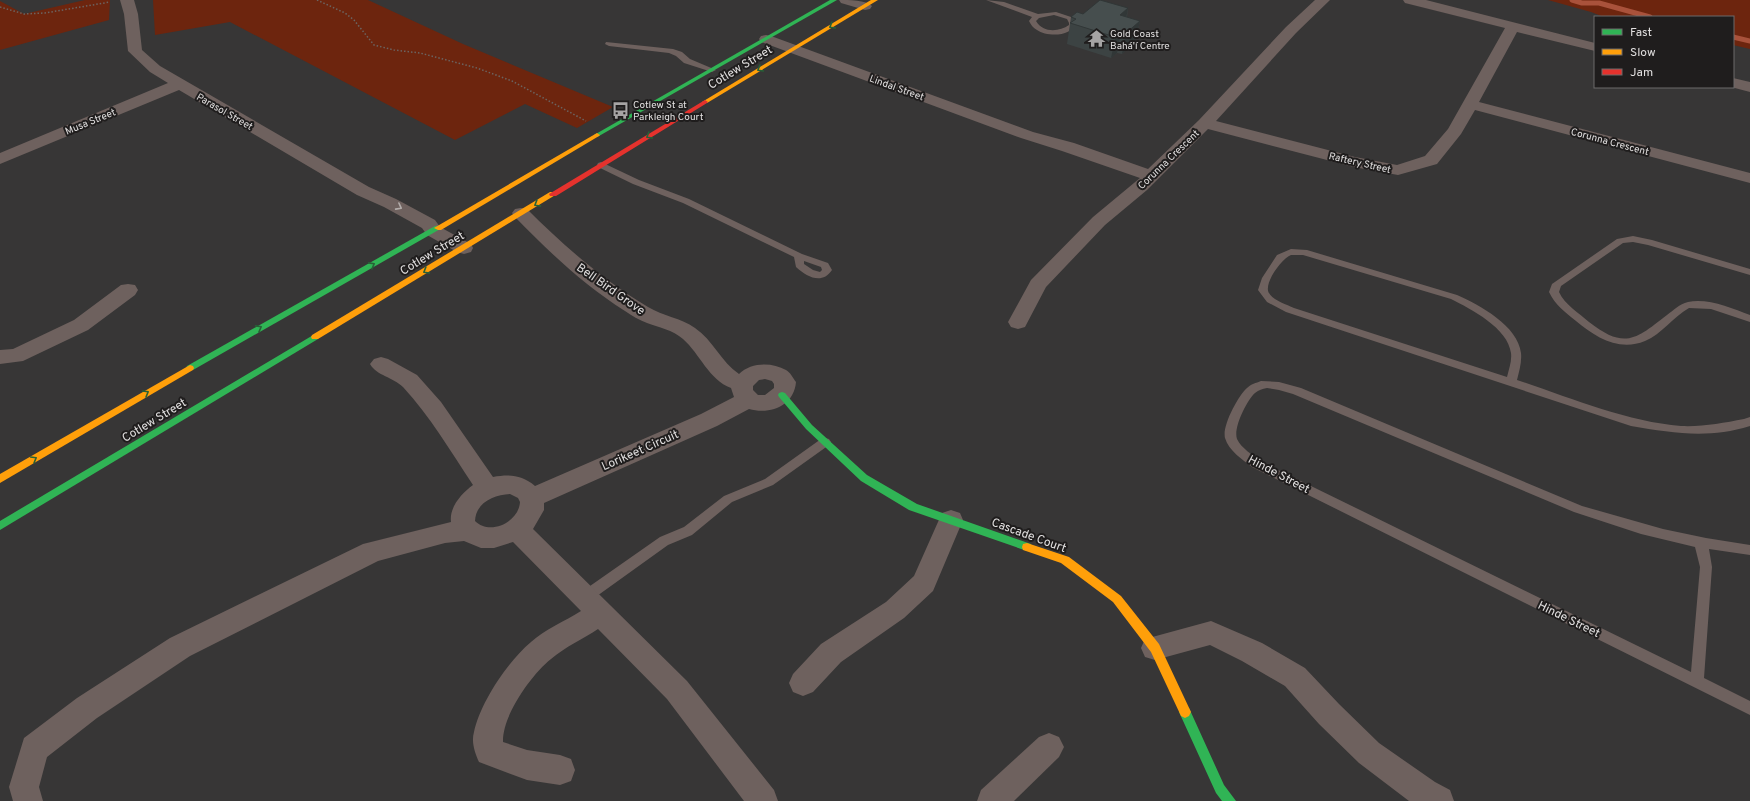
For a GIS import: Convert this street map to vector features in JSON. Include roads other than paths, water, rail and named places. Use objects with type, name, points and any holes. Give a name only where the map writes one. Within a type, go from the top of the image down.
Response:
[{"type":"main road","name":"Cotlew Street","points":[[0,479],[238,340],[433,231],[603,131],[834,0]]},
{"type":"main road","name":"Cotlew Street","points":[[0,526],[870,3]]},
{"type":"main road","name":"Cascade Court","points":[[782,395],[809,426],[864,478],[913,507],[1065,560],[1117,599],[1155,648],[1220,789],[1230,801]]},
{"type":"street","points":[[846,0],[870,3]]},
{"type":"street","name":"Corunna Crescent","points":[[1018,322],[1038,284],[1099,221],[1146,181],[1205,123],[1291,30],[1323,0]]},
{"type":"street","points":[[1410,0],[1594,48]]},
{"type":"street","name":"Parasol Street","points":[[122,1],[131,14],[135,50],[155,69],[363,191],[379,210],[414,231],[433,231],[464,248]]},
{"type":"street","name":"Raftery Street","points":[[1205,123],[1354,162],[1398,170],[1431,160],[1455,131],[1513,27]]},
{"type":"street","name":"Lindal Street","points":[[766,39],[1027,135],[1064,153],[1146,181]]},
{"type":"street","points":[[1734,82],[1750,87]]},
{"type":"street","name":"Musa Street","points":[[0,158],[180,84]]},
{"type":"street","name":"Corunna Crescent","points":[[1470,104],[1750,178]]},
{"type":"street","name":"Bell Bird Grove","points":[[521,213],[557,250],[609,290],[645,314],[689,333],[715,363],[745,392]]},
{"type":"street","points":[[0,357],[16,356],[80,325],[128,290]]},
{"type":"street","points":[[381,364],[409,380],[423,396],[433,408],[488,488]]},
{"type":"street","points":[[758,372],[775,373],[784,380],[786,385],[785,391],[782,395],[774,401],[768,403],[757,403],[745,392],[751,375],[758,372]]},
{"type":"street","name":"Lorikeet Circuit","points":[[531,498],[702,423],[745,392]]},
{"type":"street","points":[[513,484],[522,488],[531,498],[533,506],[529,516],[517,530],[503,536],[490,539],[479,538],[466,530],[463,522],[464,512],[468,503],[476,495],[488,488],[513,484]]},
{"type":"street","points":[[803,683],[831,653],[894,610],[924,583],[951,520]]},
{"type":"street","points":[[28,801],[24,787],[34,748],[87,708],[180,647],[372,552],[445,533],[466,530]]},
{"type":"street","points":[[517,530],[677,690],[763,801]]},
{"type":"street","points":[[560,770],[527,765],[489,752],[488,733],[497,710],[515,678],[541,650],[593,605]]},
{"type":"street","points":[[1155,648],[1211,633],[1252,652],[1295,677],[1329,714],[1369,753],[1439,801]]},
{"type":"street","points":[[992,801],[1049,747]]},
{"type":"lane","points":[[989,0],[1002,3],[1036,16],[1047,13],[1061,14],[1069,18],[1073,23],[1072,26],[1064,31],[1047,31],[1040,29],[1033,24],[1032,21],[1036,16]]},
{"type":"lane","points":[[609,44],[679,54],[687,61],[712,70]]},
{"type":"lane","points":[[601,165],[636,182],[686,201],[798,256]]},
{"type":"lane","points":[[1750,272],[1650,242],[1626,240],[1620,241],[1557,284],[1554,292],[1559,300],[1589,327],[1604,337],[1628,342],[1642,339],[1688,305],[1699,305],[1715,308],[1750,319]]},
{"type":"lane","points":[[1511,382],[1516,357],[1516,352],[1512,342],[1497,322],[1464,301],[1304,252],[1296,251],[1280,257],[1264,282],[1263,289],[1266,295],[1279,306],[1610,416],[1661,428],[1680,430],[1706,430],[1747,423],[1750,421]]},
{"type":"lane","name":"Hinde Street","points":[[1750,550],[1701,543],[1609,520],[1578,509],[1288,388],[1265,385],[1254,387],[1250,391],[1231,423],[1230,432],[1232,442],[1242,454],[1256,464],[1750,708]]},
{"type":"lane","points":[[593,605],[664,541],[688,531],[728,499],[769,482],[825,442]]},
{"type":"lane","points":[[1697,682],[1706,567],[1701,543]]},
{"type":"waterway","points":[[1572,0],[1582,3],[1599,3],[1646,16]]},
{"type":"waterway","points":[[1734,37],[1750,41]]},
{"type":"place","name":"Gold Coast Bahá'í Centre","points":[[1097,39]]},
{"type":"place","name":"Cotlew St at Parkleigh Court","points":[[620,110]]}]
